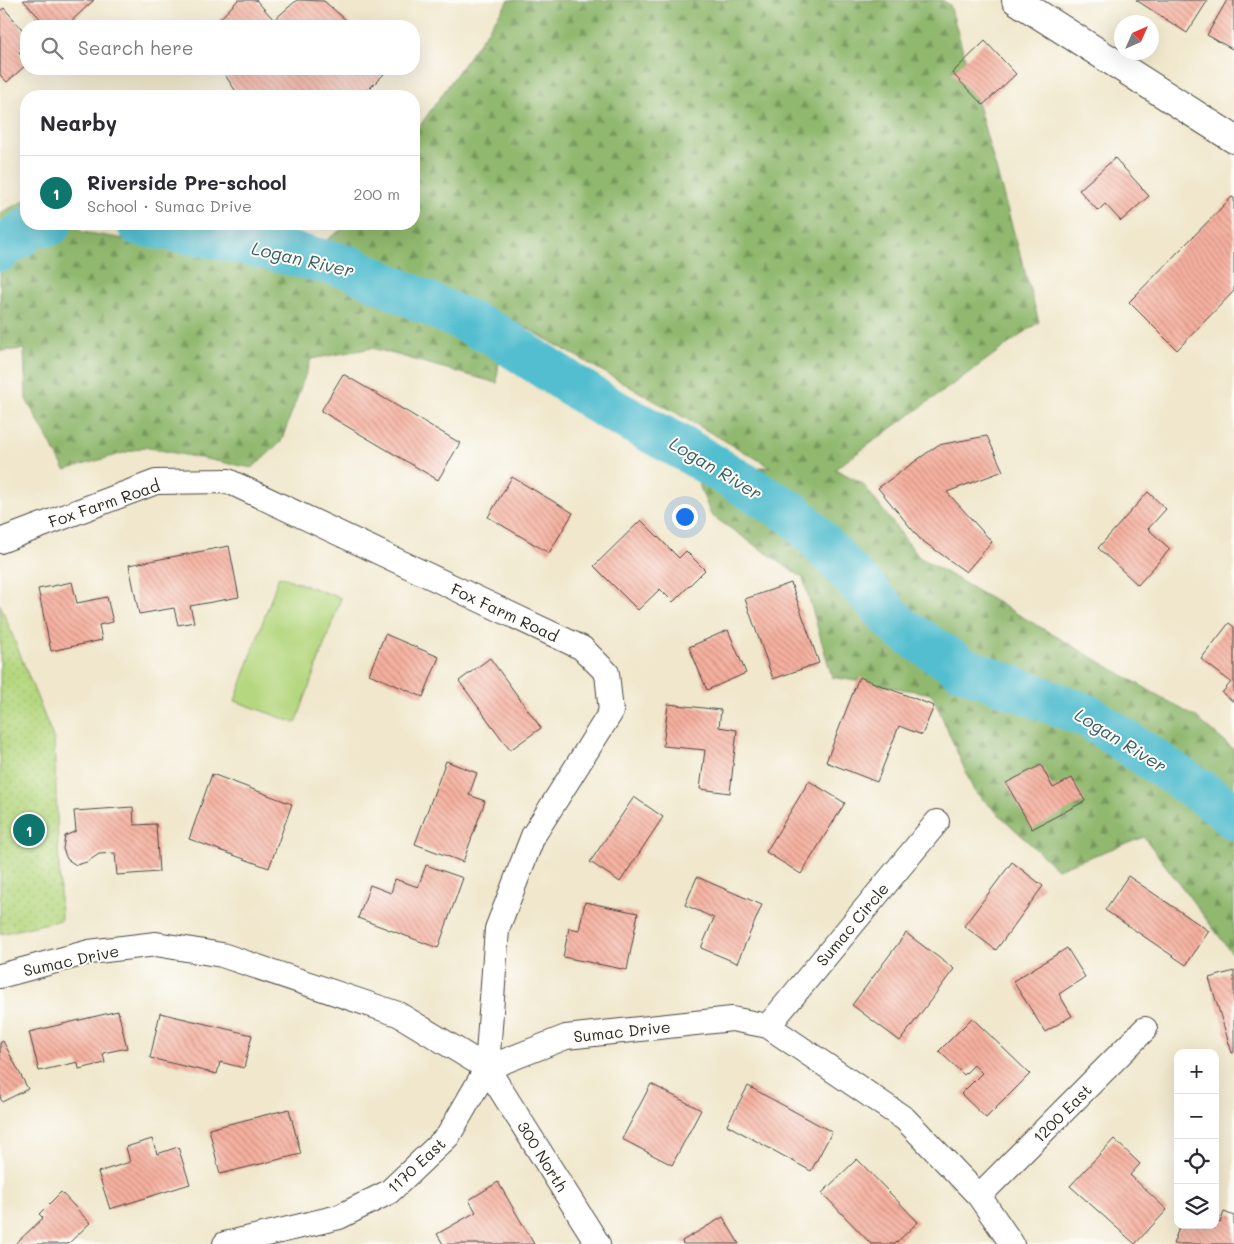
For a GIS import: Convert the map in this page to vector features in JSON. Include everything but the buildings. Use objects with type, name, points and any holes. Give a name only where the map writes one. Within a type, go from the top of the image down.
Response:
[{"type":"street","points":[[1016,0],[1234,139]]},
{"type":"street","name":"Fox Farm Road","points":[[0,541],[156,482],[228,481],[582,648],[607,673],[611,712],[533,836],[497,929],[487,1068]]},
{"type":"street","name":"Sumac Circle","points":[[768,1026],[937,822]]},
{"type":"street","name":"Sumac Drive","points":[[0,976],[89,952],[156,944],[222,955],[398,1014],[487,1068],[566,1037],[732,1019],[768,1026],[905,1119],[979,1196],[1012,1244]]},
{"type":"street","name":"1200 East","points":[[979,1196],[1144,1029]]},
{"type":"street","name":"1170 East","points":[[225,1244],[340,1217],[389,1192],[448,1136],[487,1068]]},
{"type":"street","name":"300 North","points":[[487,1068],[598,1244]]},
{"type":"green space","points":[[509,0],[942,0],[950,5],[1039,322],[835,469],[862,483],[919,557],[1197,718],[1234,750],[1234,956],[1144,837],[1057,869],[974,791],[932,694],[832,677],[803,578],[711,515],[693,469],[771,467],[502,314],[497,383],[372,348],[311,359],[281,442],[252,468],[144,447],[65,470],[26,399],[24,349],[0,351],[0,213],[20,203],[20,230],[80,230],[82,232],[290,266],[341,230],[420,230],[420,126]]},
{"type":"green space","points":[[279,576],[341,598],[296,723],[235,701]]},
{"type":"green space","points":[[0,604],[54,740],[61,920],[0,934]]},
{"type":"waterway","name":"Logan River","points":[[0,250],[27,230]]},
{"type":"waterway","name":"Logan River","points":[[175,230],[217,237],[349,267],[494,334],[606,407],[686,450],[795,515],[901,628],[962,668],[1088,716],[1228,810],[1234,818]]},
{"type":"place","name":"Riverside Pre-school","points":[[29,830]]}]
